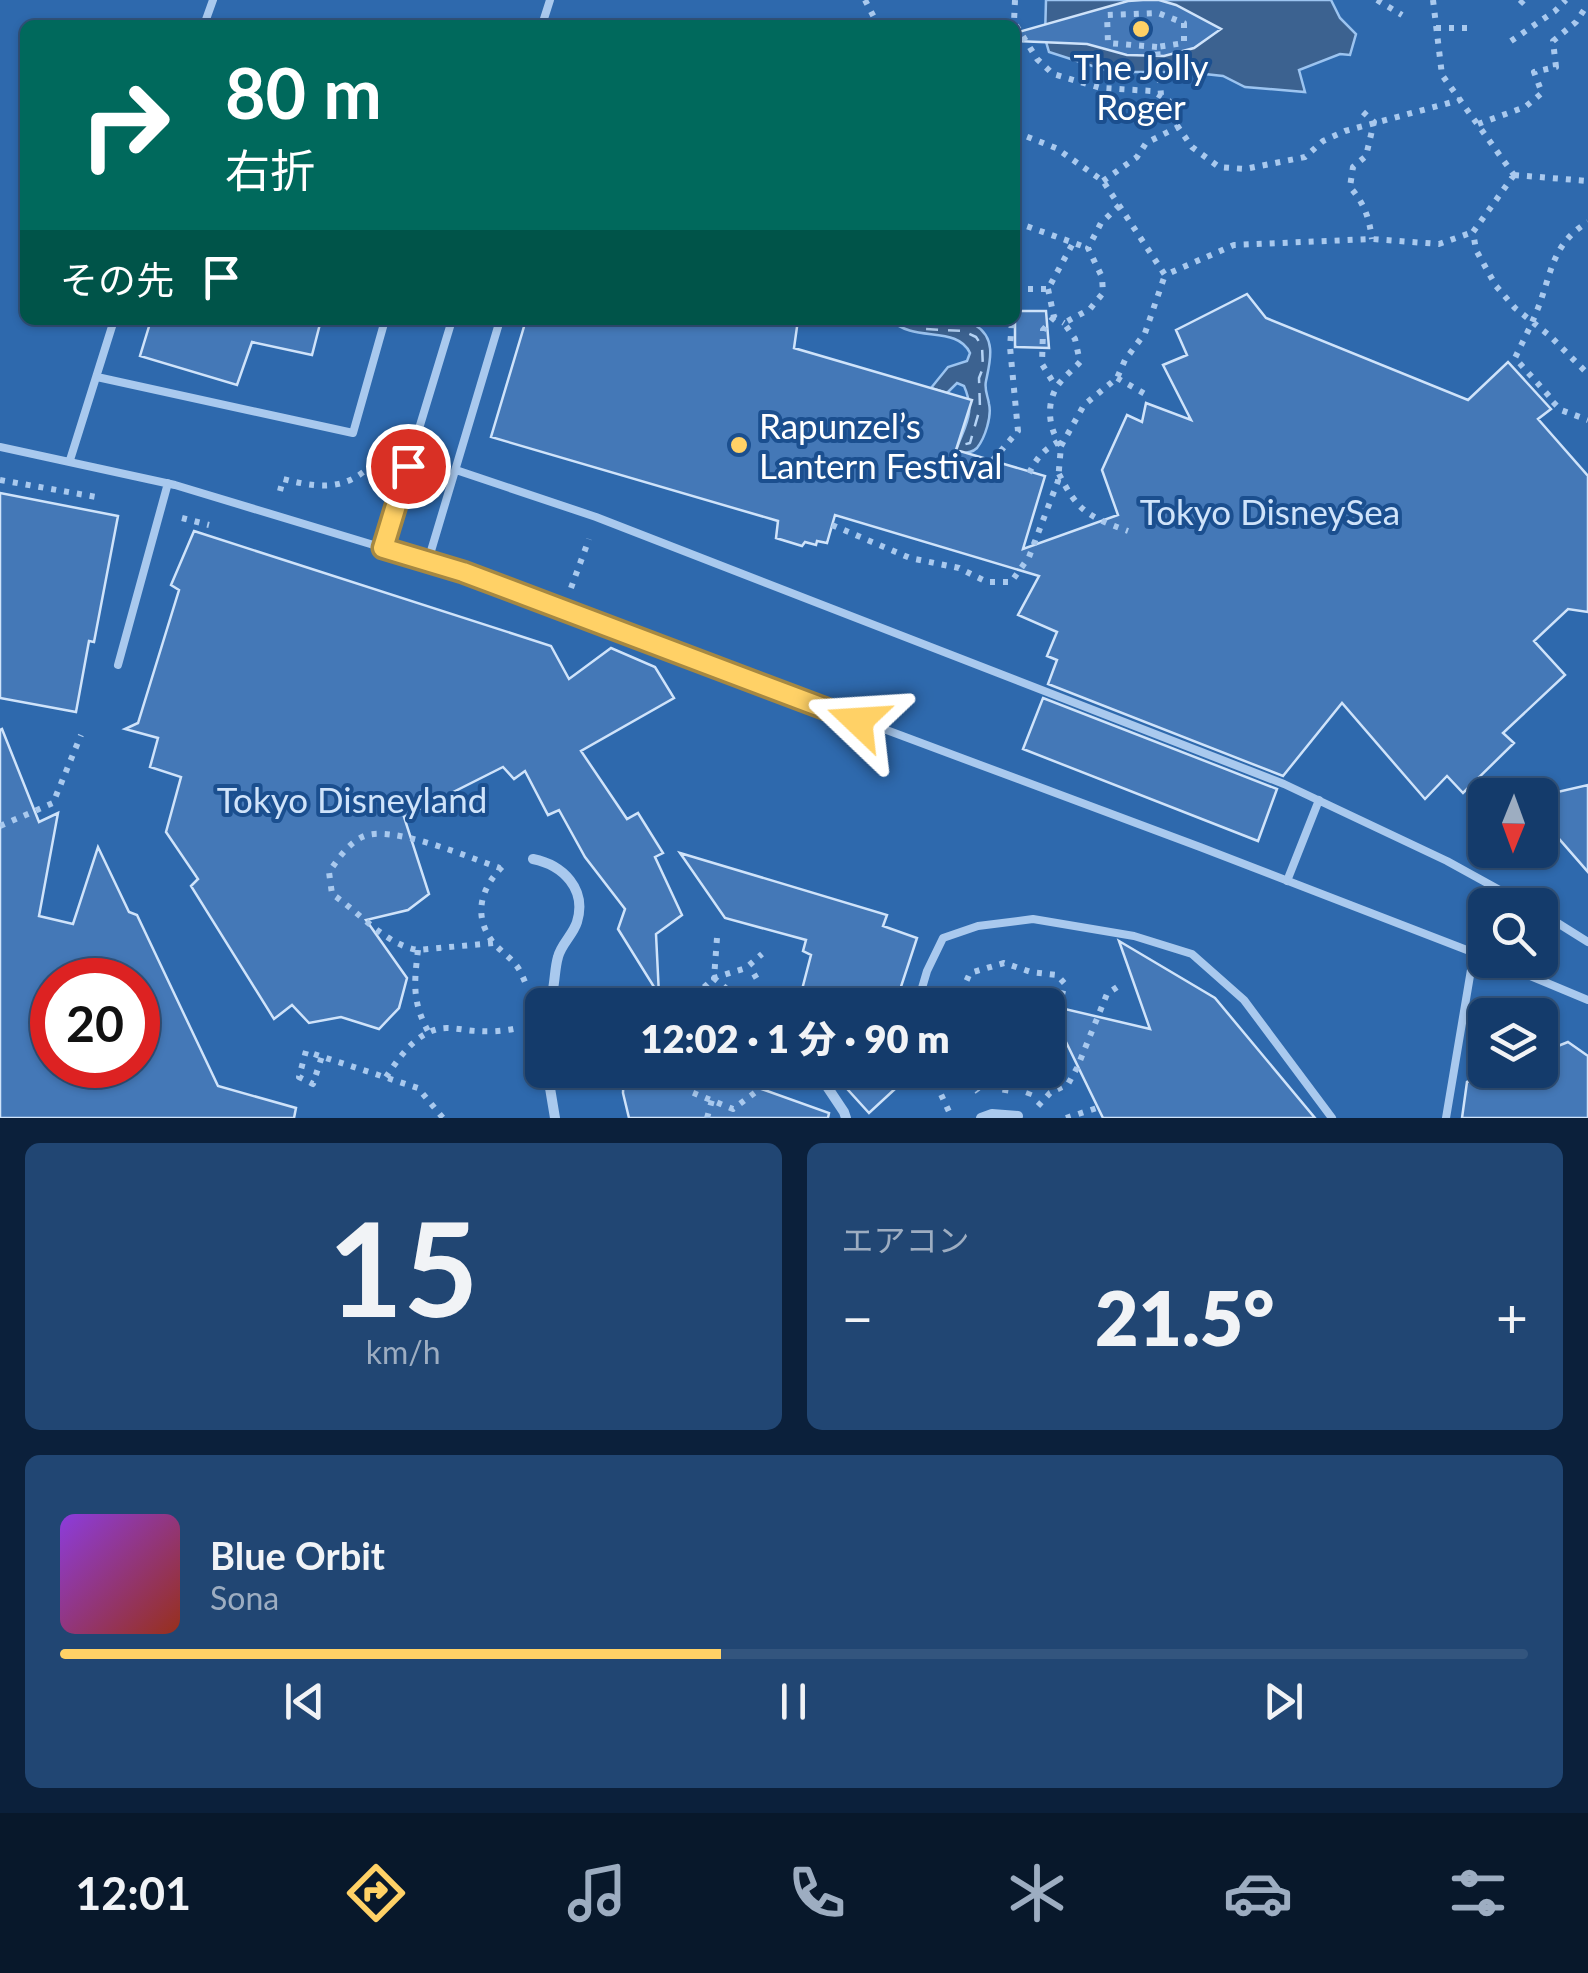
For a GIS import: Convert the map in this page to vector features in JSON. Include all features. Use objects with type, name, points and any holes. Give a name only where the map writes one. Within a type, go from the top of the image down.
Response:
[{"type":"street","points":[[533,858],[563,871],[578,898],[576,924],[558,956],[553,988]]},
{"type":"street","points":[[550,1088],[556,1118]]},
{"type":"street","points":[[828,1088],[846,1118]]},
{"type":"street","points":[[980,1118],[992,1114],[1022,1117]]},
{"type":"lane","points":[[70,460],[113,325]]},
{"type":"lane","points":[[97,377],[353,433],[384,325]]},
{"type":"lane","points":[[383,548],[450,325]]},
{"type":"lane","points":[[428,561],[499,325]]},
{"type":"lane","points":[[0,447],[168,484],[428,561],[1468,950]]},
{"type":"lane","points":[[456,470],[596,517],[1265,776],[1495,888]]},
{"type":"lane","points":[[118,665],[168,484]]},
{"type":"lane","points":[[1287,881],[1318,800]]},
{"type":"lane","points":[[922,988],[943,938],[978,926],[1034,919],[1134,936],[1192,954],[1244,1000],[1332,1118]]},
{"type":"lane","points":[[1558,923],[1588,942]]},
{"type":"lane","points":[[1446,1118],[1470,978]]},
{"type":"lane","points":[[1535,978],[1588,1000]]},
{"type":"path","points":[[1377,0],[1402,15]]},
{"type":"path","points":[[1433,0],[1442,75],[1514,175]]},
{"type":"path","points":[[1511,41],[1566,0]]},
{"type":"path","points":[[1478,124],[1525,107],[1542,93],[1534,72],[1556,67],[1553,41],[1576,22],[1588,4]]},
{"type":"path","points":[[1158,13],[1184,23],[1184,42],[1156,47],[1108,43],[1107,15],[1158,13]]},
{"type":"path","points":[[1436,28],[1473,28]]},
{"type":"path","points":[[1020,32],[1037,60],[1053,74],[1101,88],[1152,91],[1161,96],[1168,101],[1178,127],[1192,147],[1219,167],[1245,169],[1306,158],[1323,141],[1336,135],[1460,100]]},
{"type":"path","points":[[1156,47],[1161,96]]},
{"type":"path","points":[[1363,112],[1374,122]]},
{"type":"path","points":[[1372,239],[1363,202],[1350,186],[1353,166],[1366,156],[1374,122]]},
{"type":"path","points":[[1332,126],[1336,135]]},
{"type":"path","points":[[1104,181],[1137,156],[1146,143],[1178,127]]},
{"type":"path","points":[[1020,134],[1056,148],[1104,181],[1165,275]]},
{"type":"path","points":[[1514,175],[1588,181]]},
{"type":"path","points":[[832,525],[910,558],[960,568],[988,582],[1011,582],[1028,556],[1058,481],[1060,444],[1084,406],[1117,378],[1145,333],[1165,275],[1234,246],[1372,239],[1439,244],[1473,232],[1514,175]]},
{"type":"path","points":[[1088,248],[1101,223],[1120,206]]},
{"type":"path","points":[[1588,222],[1563,242],[1515,358],[1562,410],[1588,420]]},
{"type":"path","points":[[1020,224],[1088,248],[1102,277],[1102,293],[1090,309],[1064,324]]},
{"type":"path","points":[[1473,232],[1476,250],[1496,286],[1514,308],[1588,374]]},
{"type":"path","points":[[1060,444],[1049,418],[1056,387],[1080,362],[1075,339],[1054,317],[1048,288],[1073,243]]},
{"type":"path","points":[[1020,289],[1048,288]]},
{"type":"path","points":[[1054,317],[1043,330],[1042,364],[1056,387]]},
{"type":"path","points":[[992,460],[1018,430],[1010,348],[1012,325]]},
{"type":"path","points":[[1117,378],[1145,394]]},
{"type":"path","points":[[1029,473],[1046,448],[1060,444]]},
{"type":"path","points":[[274,514],[283,479],[310,486],[347,483],[370,469],[385,450]]},
{"type":"path","points":[[1058,471],[1068,492],[1092,518],[1128,531]]},
{"type":"path","points":[[0,480],[106,499]]},
{"type":"path","points":[[160,512],[213,526]]},
{"type":"path","points":[[564,610],[596,517]]},
{"type":"path","points":[[0,826],[53,803],[81,735]]},
{"type":"path","points":[[493,943],[408,948],[389,939],[332,894],[329,872],[352,843],[378,832],[447,848],[500,868]]},
{"type":"path","points":[[527,988],[517,966],[493,943],[482,923],[482,900],[488,883],[500,868],[513,860],[533,858]]},
{"type":"path","points":[[714,978],[717,938]]},
{"type":"path","points":[[418,950],[415,1000],[429,1033]]},
{"type":"path","points":[[703,988],[714,978],[746,968],[762,954]]},
{"type":"path","points":[[964,988],[970,974],[1004,963],[1057,975],[1064,988]]},
{"type":"path","points":[[727,972],[737,969]]},
{"type":"path","points":[[714,978],[726,988]]},
{"type":"path","points":[[1022,1117],[1050,1093],[1068,1084],[1107,994],[1120,985]]},
{"type":"path","points":[[386,1078],[399,1057],[435,1029],[525,1029]]},
{"type":"path","points":[[314,1054],[418,1088],[443,1118]]},
{"type":"path","points":[[689,1088],[733,1109],[758,1088]]},
{"type":"path","points":[[938,1088],[952,1118]]},
{"type":"path","points":[[707,1118],[712,1100]]},
{"type":"path","points":[[1066,1118],[1098,1108]]},
{"type":"green space","points":[[0,0],[1588,0],[1588,1118],[0,1118]]},
{"type":"shaded area","points":[[1046,0],[1331,0],[1340,18],[1356,34],[1350,55],[1340,54],[1299,70],[1305,92],[1245,87],[1223,76],[1111,72],[1049,52],[1045,38]]},
{"type":"shaded area","points":[[897,325],[975,325],[987,337],[990,415],[975,450],[955,454],[969,413],[964,386],[957,383],[947,393],[931,388],[948,367],[967,361],[970,353],[955,339]]},
{"type":"building","name":"The Jolly Roger","points":[[1159,0],[1176,5],[1221,29],[1194,48],[1164,56],[1127,55],[1087,44],[1020,41],[1020,32],[1128,1]]},
{"type":"building","points":[[1247,294],[1266,318],[1468,400],[1508,362],[1551,409],[1538,419],[1588,476],[1588,612],[1568,609],[1534,641],[1565,675],[1503,733],[1514,743],[1478,778],[1468,778],[1468,788],[1463,793],[1447,776],[1425,799],[1342,703],[1283,776],[1048,684],[1057,660],[1047,656],[1057,632],[1018,615],[1039,576],[835,515],[827,543],[805,542],[802,546],[776,538],[778,521],[491,437],[525,325],[797,325],[794,348],[972,400],[956,450],[1045,476],[1023,549],[1118,515],[1102,470],[1127,415],[1142,422],[1146,403],[1191,420],[1163,365],[1187,355],[1176,330]]},
{"type":"building","points":[[1020,311],[1046,311],[1049,348],[1015,347],[1015,325],[1020,325]]},
{"type":"building","points":[[149,325],[320,325],[312,355],[252,342],[237,385],[140,356]]},
{"type":"building","points":[[0,493],[118,516],[76,712],[0,698]]},
{"type":"building","points":[[194,531],[551,646],[569,679],[611,648],[655,667],[674,698],[581,751],[627,819],[638,813],[663,853],[655,857],[682,915],[656,934],[659,988],[655,988],[618,929],[625,909],[585,857],[559,810],[548,815],[525,771],[514,779],[503,767],[404,817],[429,894],[408,910],[366,920],[407,978],[399,1008],[379,1029],[341,1017],[309,1023],[292,1005],[274,1019],[191,886],[198,879],[166,832],[181,777],[150,767],[158,738],[125,729],[138,723],[179,590],[171,585]]},
{"type":"building","points":[[1043,698],[1277,789],[1258,841],[1023,749]]},
{"type":"building","points":[[2,729],[39,822],[58,813],[39,916],[73,924],[98,847],[129,912],[137,915],[157,958],[30,958],[30,1088],[160,1088],[160,964],[218,1086],[296,1108],[294,1118],[0,1118]]},
{"type":"building","points":[[1588,785],[1588,872],[1558,838],[1558,792]]},
{"type":"building","points":[[680,853],[887,915],[883,926],[917,938],[901,988],[802,988],[811,955],[803,951],[806,940],[725,918]]},
{"type":"building","points":[[1119,941],[1215,998],[1315,1118],[1103,1118],[1065,1040],[1065,1009],[1150,1029]]},
{"type":"building","points":[[1568,1042],[1588,1056],[1588,1118],[1462,1118],[1468,1082],[1468,1088],[1558,1088],[1558,1046]]},
{"type":"building","points":[[623,1088],[759,1088],[829,1113],[828,1118],[629,1118]]},
{"type":"building","points":[[846,1088],[896,1088],[869,1113]]},
{"type":"ferry route","points":[[917,325],[963,331],[976,337],[982,346],[980,408],[970,443],[958,446]]},
{"type":"place","name":"The Jolly Roger","points":[[1141,29]]},
{"type":"place","name":"Rapunzel’s Lantern Festival","points":[[739,445]]},
{"type":"route","points":[[408,466],[383,548],[463,572],[858,721]]},
{"type":"park label","name":"Tokyo DisneySea","points":[[1270,511]]},
{"type":"park label","name":"Tokyo Disneyland","points":[[352,799]]}]
